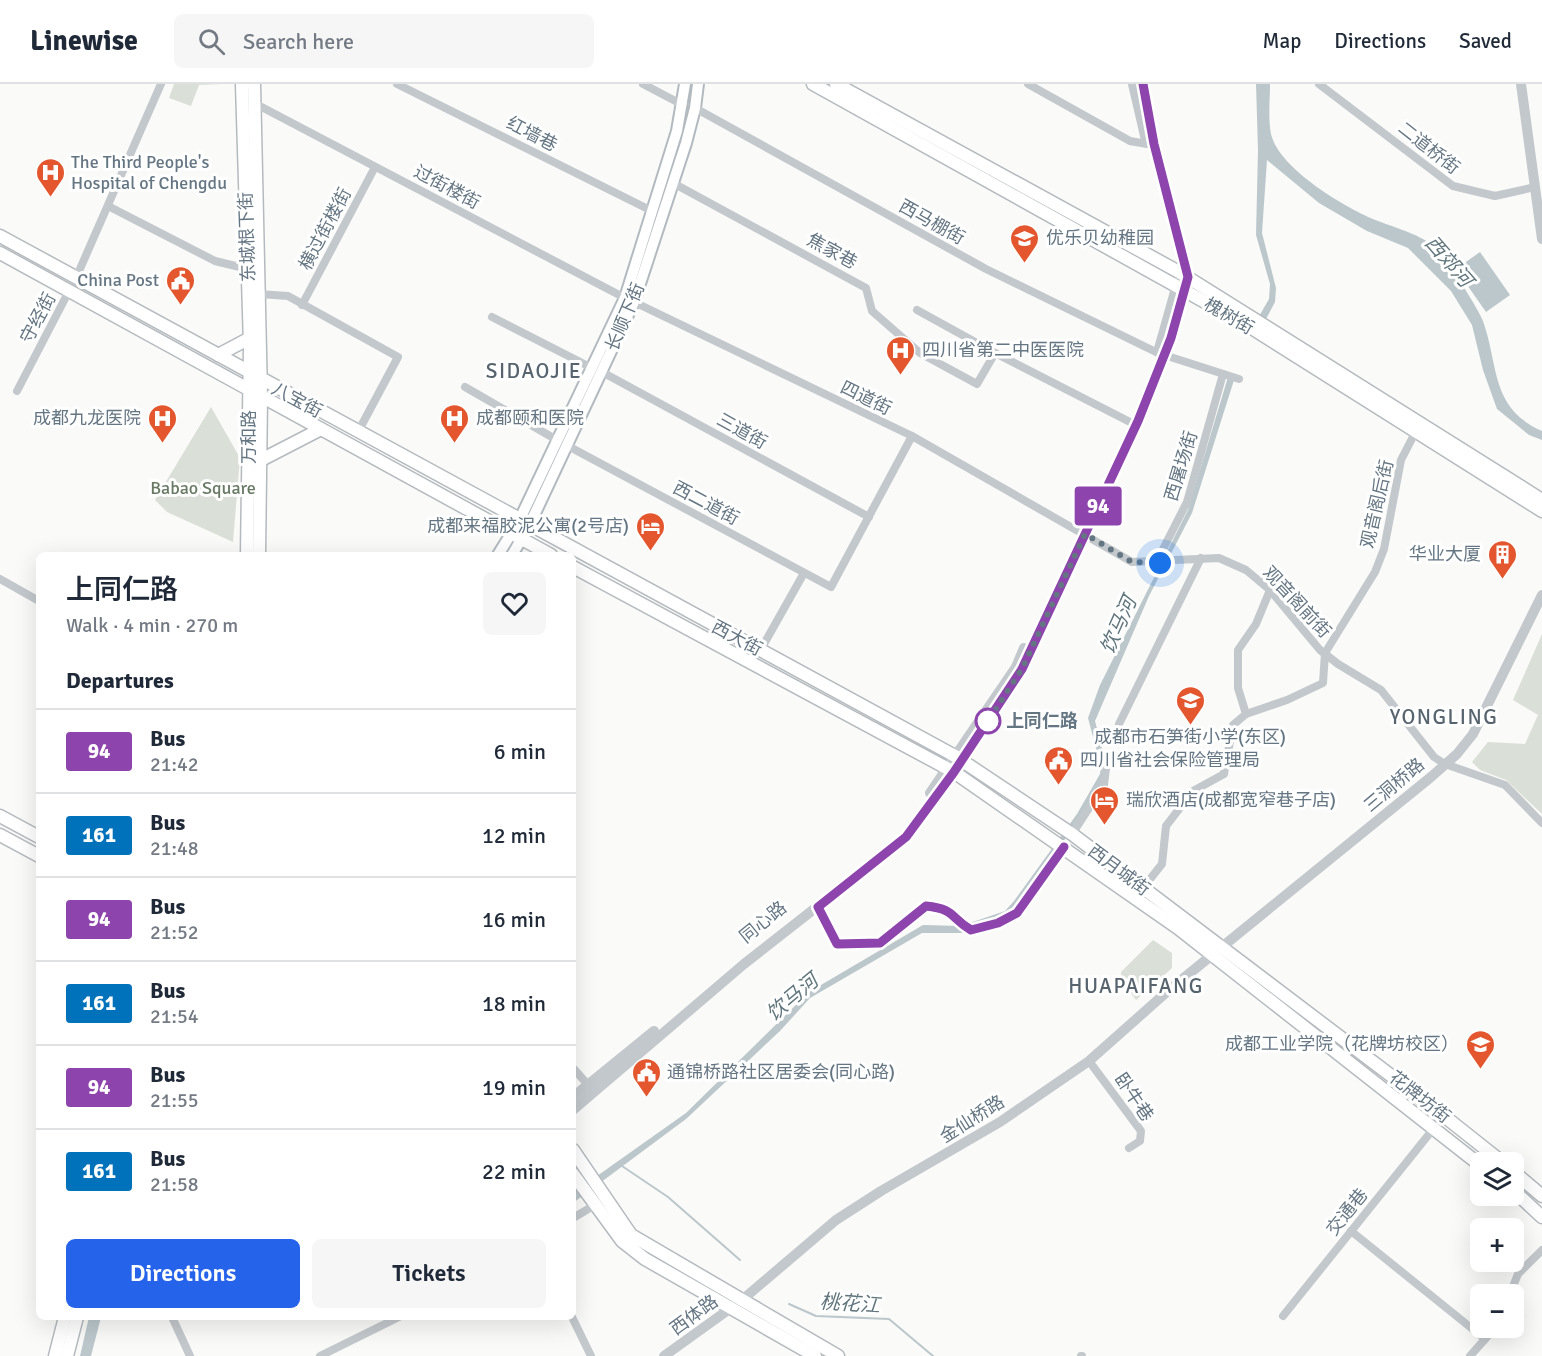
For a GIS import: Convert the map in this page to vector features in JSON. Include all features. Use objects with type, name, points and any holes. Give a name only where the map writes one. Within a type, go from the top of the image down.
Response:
[{"type":"main road","name":"东城根下街","points":[[242,84],[250,338],[255,377]]},
{"type":"main road","name":"东城根下街","points":[[249,391],[255,377],[259,294],[254,84]]},
{"type":"main road","name":"长顺下街","points":[[629,300],[683,105],[685,84]]},
{"type":"main road","name":"长顺下街","points":[[517,537],[629,300],[673,183],[695,108],[698,84]]},
{"type":"main road","name":"槐树街","points":[[813,84],[1250,327],[1542,500]]},
{"type":"main road","name":"槐树街","points":[[836,84],[1183,275],[1418,427],[1542,511]]},
{"type":"main road","name":"八宝街","points":[[0,236],[524,523]]},
{"type":"main road","name":"八宝街","points":[[0,253],[517,537]]},
{"type":"main road","points":[[218,356],[250,338]]},
{"type":"main road","name":"万和路","points":[[255,377],[261,397],[259,552]]},
{"type":"main road","name":"万和路","points":[[247,552],[249,391]]},
{"type":"main road","points":[[261,460],[321,429]]},
{"type":"main road","name":"西大街","points":[[524,523],[958,758]]},
{"type":"main road","points":[[501,552],[517,537]]},
{"type":"main road","points":[[513,552],[517,537]]},
{"type":"main road","points":[[517,537],[545,552]]},
{"type":"main road","name":"西大街","points":[[576,569],[950,770]]},
{"type":"main road","name":"西月城街","points":[[958,758],[1072,834],[1223,947]]},
{"type":"main road","name":"西月城街","points":[[950,770],[1064,847],[1212,954]]},
{"type":"main road","points":[[0,816],[36,835]]},
{"type":"main road","points":[[0,835],[36,854]]},
{"type":"main road","name":"花牌坊街","points":[[1223,947],[1490,1152]]},
{"type":"main road","name":"花牌坊街","points":[[1212,954],[1470,1157]]},
{"type":"main road","points":[[576,1174],[597,1201],[622,1241],[645,1259],[815,1356]]},
{"type":"main road","points":[[1524,1181],[1542,1196]]},
{"type":"main road","points":[[1524,1200],[1542,1217]]},
{"type":"main road","points":[[597,1201],[631,1235],[838,1356]]},
{"type":"main road","points":[[56,1356],[64,1320]]},
{"type":"main road","points":[[67,1356],[76,1320]]},
{"type":"street","points":[[76,278],[161,84]]},
{"type":"street","name":"红墙巷","points":[[397,84],[652,211]]},
{"type":"street","points":[[643,84],[683,105]]},
{"type":"street","points":[[1028,84],[1130,141],[1147,144]]},
{"type":"street","points":[[1133,84],[1183,275]]},
{"type":"street","points":[[958,758],[1016,667],[1138,421],[1181,288],[1183,275],[1143,84]]},
{"type":"street","name":"二道桥街","points":[[1318,84],[1453,186],[1495,196],[1535,187]]},
{"type":"street","points":[[1521,84],[1542,238]]},
{"type":"street","name":"过街楼街","points":[[254,103],[629,300]]},
{"type":"street","name":"西马棚街","points":[[695,108],[986,269],[1161,354]]},
{"type":"street","name":"横过街楼街","points":[[302,305],[375,167]]},
{"type":"street","name":"焦家巷","points":[[673,183],[866,288],[872,311],[920,353],[977,384],[995,353]]},
{"type":"street","points":[[108,206],[215,261],[248,269]]},
{"type":"street","name":"守经街","points":[[17,391],[69,291]]},
{"type":"street","points":[[259,294],[288,296],[398,357],[358,432]]},
{"type":"street","name":"四道街","points":[[629,300],[912,436],[1132,562],[1158,563]]},
{"type":"street","points":[[917,309],[995,353],[1130,422]]},
{"type":"street","name":"三道街","points":[[492,317],[597,370],[869,517]]},
{"type":"street","points":[[1161,354],[1239,380]]},
{"type":"street","points":[[1082,533],[1161,354]]},
{"type":"street","name":"西屠场街","points":[[1158,563],[1186,502],[1223,374]]},
{"type":"street","name":"西二道街","points":[[465,387],[562,443],[831,587],[869,517]]},
{"type":"street","name":"观音阁后街","points":[[1325,654],[1375,572],[1384,549],[1401,460],[1418,427]]},
{"type":"street","points":[[869,517],[912,436]]},
{"type":"street","points":[[1119,724],[1201,558]]},
{"type":"street","name":"观音阁前街","points":[[1158,563],[1219,558],[1246,570],[1270,590],[1325,654],[1381,690],[1434,756],[1445,764]]},
{"type":"street","points":[[760,651],[804,573]]},
{"type":"street","points":[[0,579],[36,599]]},
{"type":"street","points":[[1246,714],[1238,688],[1238,650],[1256,624],[1270,590]]},
{"type":"street","name":"三洞桥路","points":[[1212,954],[1457,754],[1473,734],[1542,595]]},
{"type":"street","points":[[1143,888],[1162,864],[1166,826],[1193,791],[1224,774],[1233,725],[1246,714],[1287,700],[1323,683],[1325,654]]},
{"type":"street","name":"同心路","points":[[576,1096],[591,1088],[906,832],[958,758]]},
{"type":"street","points":[[1072,834],[1104,785],[1107,759]]},
{"type":"street","points":[[1445,764],[1505,785],[1542,823]]},
{"type":"street","points":[[576,1106],[591,1088],[906,837],[950,770]]},
{"type":"street","points":[[818,907],[837,944],[880,943],[926,906],[951,912],[961,924],[971,930],[998,923],[1017,913],[1064,847]]},
{"type":"street","name":"金仙桥路","points":[[742,1300],[836,1220],[881,1191],[1000,1122],[1089,1061],[1212,954]]},
{"type":"street","name":"卧牛巷","points":[[1089,1061],[1141,1131],[1140,1141],[1129,1148]]},
{"type":"street","points":[[576,1071],[591,1088]]},
{"type":"street","name":"交通巷","points":[[1283,1316],[1434,1128]]},
{"type":"street","points":[[576,1216],[597,1201]]},
{"type":"street","points":[[1351,1231],[1485,1339],[1470,1356]]},
{"type":"street","points":[[1514,1284],[1518,1274],[1542,1250]]},
{"type":"street","name":"西体路","points":[[671,1354],[742,1300]]},
{"type":"street","points":[[173,1320],[190,1356]]},
{"type":"street","points":[[320,1356],[332,1353],[393,1320]]},
{"type":"street","points":[[573,1320],[591,1356]]},
{"type":"green space","points":[[174,84],[222,84],[199,85],[191,106],[169,98]]},
{"type":"green space","name":"Babao Square","points":[[211,407],[240,458],[233,542],[167,512],[155,500]]},
{"type":"green space","points":[[1542,634],[1542,814],[1506,780],[1480,770],[1472,762],[1488,742],[1525,744],[1538,715],[1513,700]]},
{"type":"green space","points":[[1153,940],[1172,953],[1172,968],[1136,1000],[1121,979],[1121,972]]},
{"type":"shaded area","points":[[1256,84],[1270,84],[1271,134],[1287,161],[1300,174],[1349,207],[1424,239],[1441,253],[1483,321],[1499,384],[1505,398],[1525,422],[1542,431],[1542,440],[1529,435],[1497,409],[1483,370],[1472,325],[1451,291],[1408,248],[1367,231],[1319,203],[1267,160],[1262,233],[1276,288],[1275,302],[1265,321],[1258,318],[1269,299],[1270,284],[1256,235],[1258,150]]},
{"type":"shaded area","points":[[1480,252],[1510,295],[1486,312],[1456,269]]},
{"type":"shaded area","points":[[1228,377],[1234,380],[1192,513],[1149,596],[1095,721],[1104,755],[1104,781],[1026,897],[1011,913],[961,933],[922,933],[810,998],[780,1031],[686,1119],[576,1201],[576,1191],[686,1113],[809,992],[923,925],[961,926],[1005,911],[1014,901],[1077,814],[1100,774],[1101,767],[1088,718],[1100,685],[1188,510]]},
{"type":"shaded area","points":[[88,1320],[100,1320],[91,1356],[80,1356]]},
{"type":"waterway","name":"桃花江","points":[[622,1166],[668,1197],[740,1260]]},
{"type":"waterway","name":"桃花江","points":[[789,1304],[816,1316],[889,1319],[933,1356]]},
{"type":"bus line","name":"94","points":[[1064,847],[1017,913],[998,923],[971,930],[961,924],[951,912],[938,907],[926,906],[880,943],[856,941],[837,944],[818,907],[906,837],[954,772],[1022,669],[1138,421],[1171,338],[1188,277],[1154,144],[1143,84]]},
{"type":"place","name":"The Third People's Hospital of Chengdu","points":[[50,198]]},
{"type":"place","name":"优乐贝幼稚园","points":[[1025,264]]},
{"type":"place","name":"China Post","points":[[180,306]]},
{"type":"place","name":"四川省第二中医医院","points":[[901,376]]},
{"type":"place","name":"成都九龙医院","points":[[162,444]]},
{"type":"place","name":"成都颐和医院","points":[[455,444]]},
{"type":"place","name":"成都来福胶泥公寓(2号店)","points":[[650,552]]},
{"type":"place","name":"华业大厦","points":[[1502,580]]},
{"type":"place","name":"上同仁路","points":[[988,721]]},
{"type":"place","name":"成都市石笋街小学(东区)","points":[[1190,726]]},
{"type":"place","name":"四川省社会保险管理局","points":[[1059,786]]},
{"type":"place","name":"瑞欣酒店(成都宽窄巷子店)","points":[[1105,826]]},
{"type":"place","name":"成都工业学院（花牌坊校区）","points":[[1480,1070]]},
{"type":"place","name":"通锦桥路社区居委会(同心路)","points":[[646,1098]]},
{"type":"district","name":"SIDAOJIE","points":[[534,371]]},
{"type":"district","name":"YONGLING","points":[[1444,717]]},
{"type":"district","name":"HUAPAIFANG","points":[[1136,986]]},
{"type":"route","points":[[988,721],[986,724],[1022,669],[1085,534],[1132,562],[1160,563]]},
{"type":"water label","name":"西郊河","points":[[1449,261]]},
{"type":"water label","name":"饮马河","points":[[1118,625]]},
{"type":"water label","name":"饮马河","points":[[792,997]]}]
